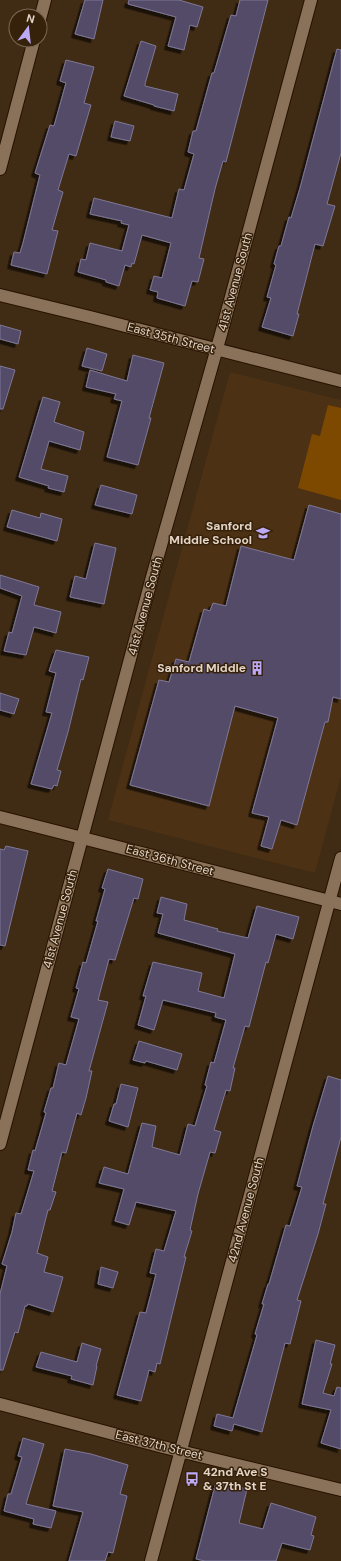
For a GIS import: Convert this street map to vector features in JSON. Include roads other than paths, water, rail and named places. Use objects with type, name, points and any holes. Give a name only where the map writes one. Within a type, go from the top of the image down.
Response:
[{"type":"street","name":"41st Avenue South","points":[[0,1144],[172,505],[311,0]]},
{"type":"street","points":[[0,169],[32,48]]},
{"type":"street","name":"East 35th Street","points":[[0,295],[341,381]]},
{"type":"street","name":"East 36th Street","points":[[0,817],[335,902]]},
{"type":"street","name":"42nd Avenue South","points":[[151,1561],[335,902],[341,858]]},
{"type":"street","name":"East 37th Street","points":[[0,1404],[181,1451],[341,1490]]},
{"type":"place","name":"Sanford Middle School","points":[[263,533]]},
{"type":"place","name":"Sanford Middle","points":[[257,668]]},
{"type":"place","name":"42nd Ave S & 37th St E","points":[[192,1479]]}]
